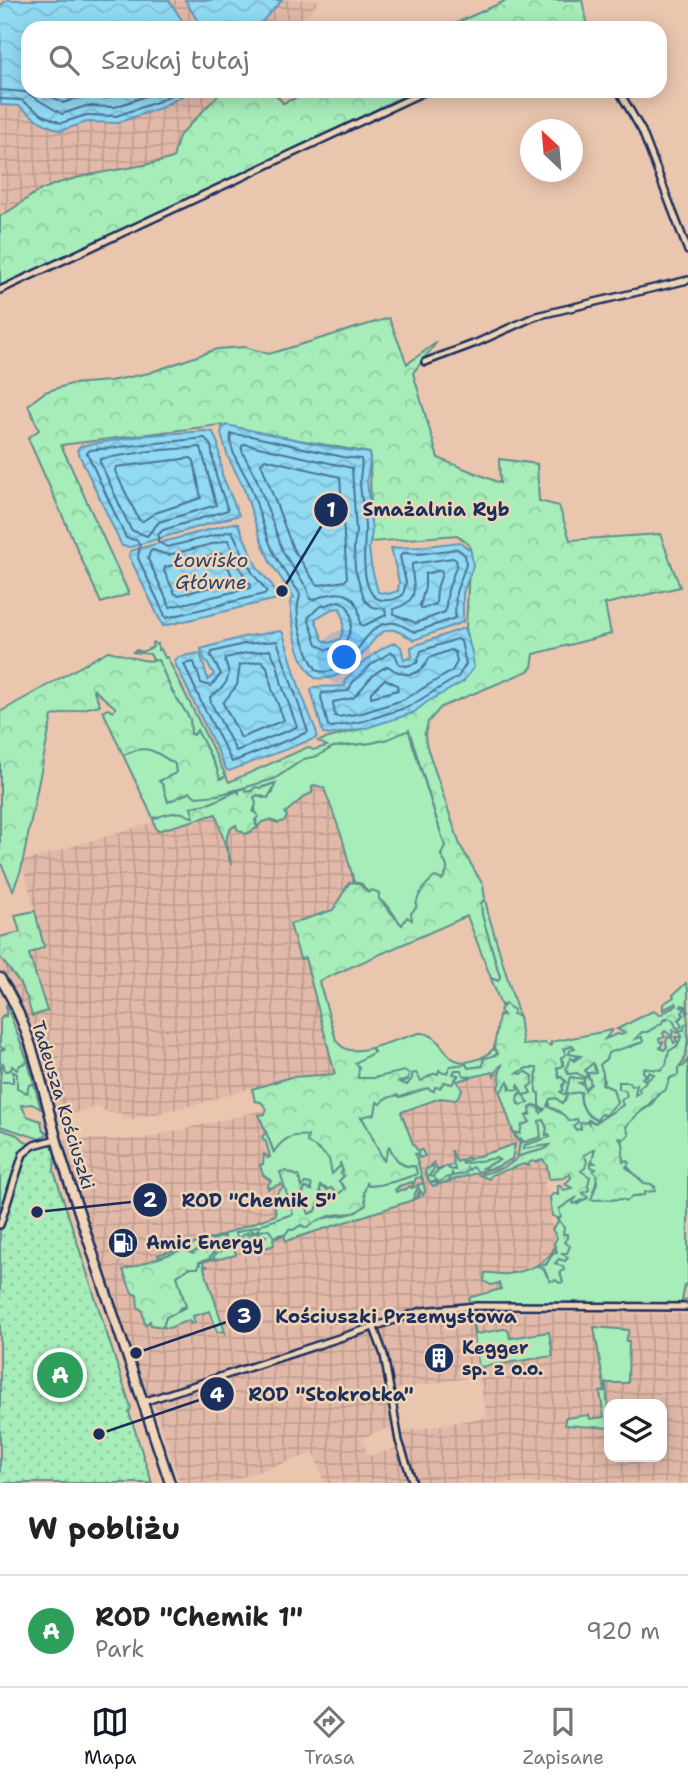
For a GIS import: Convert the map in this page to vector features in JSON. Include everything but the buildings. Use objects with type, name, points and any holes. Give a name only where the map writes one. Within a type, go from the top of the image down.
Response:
[{"type":"main road","name":"Tadeusza Kościuszki","points":[[0,978],[25,1031],[56,1139],[170,1483]]},
{"type":"street","points":[[0,290],[411,98]]},
{"type":"street","points":[[623,98],[642,131],[688,251]]},
{"type":"street","points":[[425,362],[536,316],[688,280]]},
{"type":"street","points":[[0,1225],[23,1154],[34,1145],[56,1139]]},
{"type":"street","points":[[143,1402],[422,1311],[454,1307],[688,1307]]},
{"type":"street","points":[[373,1325],[384,1355],[399,1441],[413,1483]]},
{"type":"shaded area","points":[[0,0],[321,0],[301,21],[21,21],[21,98],[230,98],[186,167],[0,271]]},
{"type":"shaded area","points":[[315,785],[324,788],[328,795],[354,882],[349,883],[333,910],[290,924],[301,959],[304,958],[335,1074],[278,1080],[195,1105],[137,1118],[123,1120],[121,1113],[109,1113],[98,1106],[51,1121],[29,1042],[0,978],[0,937],[40,927],[21,862],[154,822],[157,831],[216,814],[230,865],[226,846],[231,826],[236,824],[250,830],[270,820],[278,823],[285,813],[312,793],[312,787]]},
{"type":"shaded area","points":[[549,1055],[548,1177],[544,1185],[549,1197],[554,1248],[547,1260],[509,1274],[489,1272],[483,1278],[484,1281],[488,1284],[499,1282],[502,1289],[471,1297],[469,1301],[474,1304],[436,1308],[143,1402],[56,1139],[141,1139],[348,1090]]},
{"type":"shaded area","points":[[451,1312],[688,1314],[688,1483],[418,1483],[401,1432],[487,1417],[479,1376],[386,1391],[392,1427],[362,1438],[368,1456],[397,1448],[408,1483],[324,1483],[314,1453],[225,1483],[180,1483],[154,1405],[425,1316]]},
{"type":"green space","points":[[507,0],[582,0],[586,21],[460,21]]},
{"type":"green space","points":[[215,98],[279,98],[283,103],[296,98],[400,98],[0,289],[0,216],[41,190],[57,184],[173,158],[179,136]]},
{"type":"green space","points":[[389,318],[407,364],[437,342],[413,373],[438,458],[500,483],[499,459],[537,464],[539,501],[559,506],[570,540],[660,534],[680,587],[605,604],[611,634],[534,654],[532,667],[528,671],[441,707],[428,722],[426,744],[460,845],[483,885],[485,899],[481,903],[482,915],[500,977],[498,981],[491,978],[467,916],[319,981],[336,1040],[343,1048],[371,1048],[374,1052],[355,1063],[359,1067],[358,1078],[373,1078],[405,1071],[409,1074],[408,1080],[399,1082],[407,1085],[412,1074],[416,1073],[421,1081],[438,1074],[439,1070],[447,1073],[450,1066],[483,1066],[483,1059],[498,1054],[494,1048],[499,1015],[503,1015],[500,1010],[505,1004],[519,1017],[523,1045],[545,1043],[551,1046],[551,1042],[612,1030],[605,1039],[617,1034],[622,1035],[624,1033],[617,1029],[653,1011],[660,1015],[677,1005],[676,1003],[663,1010],[663,1004],[674,997],[686,983],[688,1013],[686,1006],[682,1005],[681,1007],[685,1008],[682,1013],[684,1015],[678,1020],[682,1026],[677,1029],[673,1020],[663,1020],[635,1039],[642,1037],[643,1042],[608,1053],[600,1065],[603,1073],[602,1084],[613,1089],[617,1103],[597,1120],[584,1109],[581,1092],[566,1094],[570,1077],[584,1079],[584,1082],[579,1083],[584,1085],[585,1090],[591,1084],[588,1073],[596,1072],[593,1063],[585,1070],[587,1077],[577,1073],[568,1074],[566,1068],[571,1058],[574,1061],[581,1056],[569,1054],[575,1048],[573,1046],[563,1049],[566,1054],[561,1058],[563,1066],[557,1068],[559,1078],[566,1082],[560,1092],[567,1096],[562,1103],[556,1098],[550,1099],[547,1106],[564,1115],[568,1121],[577,1119],[578,1122],[573,1126],[576,1130],[581,1129],[580,1123],[587,1122],[589,1125],[588,1120],[595,1123],[623,1105],[621,1100],[627,1096],[625,1090],[619,1089],[619,1082],[629,1082],[632,1086],[637,1084],[635,1095],[640,1092],[639,1088],[654,1074],[649,1072],[645,1080],[642,1078],[646,1074],[643,1068],[661,1070],[666,1065],[669,1051],[677,1046],[682,1036],[679,1031],[684,1030],[685,1024],[688,1023],[686,1055],[678,1068],[678,1075],[670,1078],[665,1091],[658,1093],[630,1122],[626,1127],[629,1134],[624,1139],[619,1138],[624,1147],[623,1162],[626,1160],[629,1163],[626,1167],[644,1183],[655,1187],[655,1191],[633,1196],[627,1201],[591,1200],[597,1183],[593,1171],[596,1169],[591,1167],[591,1163],[595,1163],[592,1161],[595,1149],[584,1155],[587,1161],[581,1171],[590,1177],[589,1190],[583,1193],[588,1198],[574,1204],[573,1201],[577,1197],[559,1209],[561,1217],[558,1218],[564,1228],[563,1234],[567,1234],[564,1242],[570,1246],[567,1253],[561,1253],[568,1258],[565,1261],[559,1259],[555,1263],[564,1270],[560,1272],[563,1282],[559,1283],[556,1280],[550,1281],[544,1269],[538,1266],[546,1265],[554,1252],[557,1252],[554,1243],[557,1238],[552,1229],[558,1222],[556,1217],[552,1216],[550,1197],[554,1193],[558,1195],[558,1186],[564,1190],[572,1188],[565,1184],[571,1178],[570,1174],[564,1178],[549,1179],[543,1159],[532,1161],[529,1166],[524,1164],[491,1175],[489,1179],[479,1175],[500,1168],[519,1156],[545,1149],[549,1145],[523,1149],[525,1145],[550,1137],[549,1134],[546,1135],[547,1128],[543,1120],[539,1121],[541,1137],[524,1142],[521,1139],[521,1142],[513,1132],[520,1134],[522,1125],[530,1122],[526,1116],[531,1114],[530,1108],[534,1105],[541,1113],[545,1109],[539,1106],[539,1093],[536,1092],[537,1068],[527,1068],[517,1073],[526,1072],[533,1076],[532,1084],[528,1087],[531,1093],[523,1095],[529,1103],[520,1105],[517,1101],[518,1095],[522,1093],[518,1084],[518,1090],[509,1089],[511,1087],[508,1081],[500,1093],[498,1086],[501,1083],[499,1075],[502,1065],[494,1076],[493,1072],[472,1077],[463,1075],[461,1070],[455,1070],[453,1074],[458,1075],[452,1084],[444,1082],[440,1088],[435,1087],[434,1091],[427,1088],[384,1099],[381,1104],[377,1102],[375,1114],[361,1117],[384,1161],[389,1147],[402,1164],[415,1166],[417,1174],[381,1185],[369,1186],[367,1183],[364,1192],[366,1205],[355,1213],[327,1217],[307,1228],[301,1225],[293,1230],[289,1229],[285,1235],[274,1237],[268,1229],[258,1229],[255,1232],[252,1230],[251,1234],[259,1231],[260,1235],[267,1236],[254,1243],[251,1243],[250,1239],[247,1240],[248,1232],[238,1238],[235,1233],[293,1214],[280,1172],[298,1176],[302,1187],[305,1183],[311,1184],[312,1190],[305,1188],[302,1195],[309,1214],[316,1211],[322,1194],[321,1186],[327,1190],[331,1188],[339,1194],[345,1188],[339,1181],[344,1176],[340,1162],[340,1166],[332,1174],[329,1159],[307,1142],[308,1136],[288,1138],[274,1152],[259,1115],[265,1114],[267,1109],[261,1102],[255,1101],[252,1089],[291,1077],[335,1074],[305,958],[300,959],[290,924],[333,910],[349,883],[356,883],[369,893],[372,890],[379,893],[379,899],[402,925],[407,917],[412,920],[411,913],[416,908],[425,886],[435,877],[442,880],[446,873],[447,865],[441,855],[445,846],[409,730],[371,743],[333,747],[317,756],[304,759],[274,779],[218,795],[196,797],[190,792],[168,802],[163,785],[159,781],[176,773],[175,764],[151,750],[132,751],[123,755],[103,711],[108,709],[113,712],[116,708],[93,689],[100,705],[52,716],[21,870],[13,890],[0,861],[0,712],[108,651],[139,659],[158,660],[172,691],[190,719],[191,734],[194,735],[197,730],[220,779],[226,776],[229,782],[308,747],[313,750],[327,746],[318,741],[361,729],[471,652],[466,628],[470,546],[457,535],[371,542],[370,453],[219,425],[61,445],[129,594],[101,603],[28,438],[39,430],[28,405],[45,392],[71,384],[110,381],[149,373],[217,349],[245,347],[269,354]]},
{"type":"green space","points":[[154,642],[158,644],[158,650],[161,649],[165,658],[167,657],[226,776],[220,780],[197,731],[191,734],[190,719],[172,691],[158,661],[154,661],[150,654],[132,652],[142,652],[153,647]]},
{"type":"green space","points":[[408,729],[445,846],[441,855],[449,869],[417,908],[412,921],[402,926],[388,906],[362,884],[354,882],[342,837],[324,788],[315,785],[312,787],[312,793],[285,813],[287,817],[284,821],[262,822],[257,828],[254,796],[263,798],[273,793],[275,783],[247,792],[243,788],[238,793],[236,791],[211,803],[191,808],[195,817],[179,813],[153,818],[123,755],[145,749],[156,752],[175,764],[176,773],[163,785],[168,801],[190,792],[246,786],[274,779],[305,758],[317,756],[333,747],[388,739]]},
{"type":"green space","points":[[276,783],[268,798],[258,795],[254,797],[256,804],[253,812],[257,813],[258,817],[255,820],[257,828],[246,834],[237,829],[236,825],[228,833],[231,865],[216,814],[157,831],[153,820],[176,813],[194,817],[191,807],[211,803],[237,791],[239,793],[239,790],[244,788],[247,792],[255,787],[261,788]]},
{"type":"green space","points":[[485,899],[519,1017],[505,1004],[501,1006],[491,978],[500,977],[482,915],[481,903]]},
{"type":"green space","points":[[35,911],[44,947],[29,954],[47,1011],[32,1016],[19,982],[0,957],[0,937],[20,932],[15,915]]},
{"type":"green space","points":[[6,1004],[28,1062],[20,1065],[17,1070],[12,1066],[11,1070],[5,1071],[3,1062],[0,1074],[0,1051],[4,1049],[0,1047],[0,1020],[3,1015],[6,1016]]},
{"type":"green space","points":[[686,1005],[688,1023],[685,1030],[678,1033],[673,1030],[672,1036],[665,1031],[665,1037],[659,1039],[663,1042],[660,1048],[664,1050],[668,1037],[672,1038],[674,1043],[677,1041],[675,1037],[682,1037],[677,1046],[669,1051],[667,1065],[688,1040],[688,1046],[651,1086],[632,1103],[591,1129],[517,1159],[520,1143],[515,1137],[500,1093],[508,1079],[510,1089],[517,1089],[518,1083],[522,1090],[518,1095],[518,1104],[528,1103],[523,1094],[530,1093],[528,1087],[532,1084],[533,1076],[527,1072],[516,1073],[527,1068],[537,1068],[536,1092],[539,1093],[539,1106],[542,1109],[549,1105],[549,1099],[556,1098],[562,1103],[567,1096],[560,1092],[566,1081],[561,1077],[559,1079],[557,1068],[563,1066],[560,1058],[566,1054],[563,1049],[573,1046],[575,1048],[569,1054],[583,1055],[586,1063],[581,1056],[574,1061],[571,1059],[566,1068],[568,1074],[577,1073],[587,1077],[585,1070],[593,1062],[596,1073],[588,1073],[591,1084],[584,1090],[584,1085],[579,1083],[584,1079],[570,1077],[566,1093],[581,1092],[584,1108],[589,1115],[597,1119],[617,1103],[613,1089],[601,1084],[604,1082],[599,1065],[608,1053],[615,1050],[612,1042],[625,1041],[630,1047],[643,1042],[641,1038],[634,1040],[642,1032],[647,1032],[668,1017],[678,1028],[681,1026],[678,1020],[684,1015],[681,1014],[685,1009],[681,1007]],"holes":[[[534,1105],[541,1114],[549,1107],[558,1111],[568,1121],[577,1119],[573,1126],[576,1130],[581,1129],[581,1123],[587,1122],[589,1125],[589,1120],[595,1123],[565,1139],[523,1149],[525,1145],[550,1137],[546,1134],[547,1128],[543,1120],[539,1120],[540,1137],[525,1142],[521,1138],[520,1141],[514,1132],[521,1134],[522,1125],[531,1122],[526,1116],[531,1114],[530,1108]]]},
{"type":"green space","points":[[419,1033],[435,1038],[456,1060],[464,1062],[478,1059],[494,1048],[498,1054],[484,1066],[468,1068],[466,1064],[447,1073],[433,1074],[421,1081],[412,1074],[413,1079],[407,1085],[397,1081],[358,1078],[354,1063],[374,1052],[371,1048]]},
{"type":"green space","points":[[2,1059],[11,1065],[28,1062],[34,1084],[29,1085],[28,1093],[16,1089],[17,1074],[14,1072],[13,1082],[0,1082]]},
{"type":"green space","points":[[688,1059],[688,1283],[685,1285],[682,1301],[688,1299],[688,1305],[470,1303],[471,1297],[501,1289],[499,1283],[491,1285],[484,1281],[485,1273],[507,1274],[528,1269],[547,1259],[554,1248],[557,1252],[543,1266],[547,1276],[561,1278],[561,1267],[555,1263],[560,1257],[563,1244],[559,1209],[577,1197],[578,1204],[587,1198],[582,1192],[587,1185],[581,1173],[584,1155],[594,1148],[595,1163],[591,1164],[595,1167],[597,1176],[593,1191],[601,1199],[644,1195],[644,1192],[655,1187],[644,1184],[623,1162],[623,1142],[617,1138],[633,1117],[651,1105],[678,1068],[684,1066]]},
{"type":"green space","points":[[455,1069],[461,1070],[463,1075],[472,1077],[457,1081],[462,1090],[456,1100],[440,1098],[401,1112],[413,1144],[418,1151],[422,1150],[425,1156],[419,1158],[418,1153],[415,1154],[423,1180],[425,1191],[423,1195],[418,1187],[413,1198],[417,1197],[419,1192],[420,1197],[286,1241],[284,1235],[273,1239],[274,1245],[248,1254],[244,1238],[237,1239],[231,1248],[234,1248],[236,1255],[214,1260],[214,1256],[213,1259],[203,1262],[204,1266],[208,1266],[204,1268],[226,1335],[224,1331],[217,1332],[210,1311],[193,1316],[195,1323],[191,1324],[189,1320],[169,1328],[163,1327],[166,1317],[186,1307],[177,1276],[189,1268],[198,1268],[198,1262],[209,1259],[213,1254],[209,1243],[202,1247],[206,1249],[193,1254],[187,1251],[188,1248],[159,1258],[158,1255],[201,1242],[203,1244],[202,1242],[276,1215],[276,1196],[283,1188],[281,1184],[268,1189],[271,1181],[263,1175],[260,1165],[263,1164],[264,1154],[270,1157],[262,1137],[267,1131],[273,1151],[279,1144],[273,1142],[269,1128],[280,1112],[272,1103],[279,1094],[280,1101],[288,1103],[299,1096],[320,1096],[319,1103],[304,1104],[305,1109],[295,1106],[288,1111],[312,1119],[318,1111],[315,1120],[321,1121],[322,1124],[313,1126],[308,1141],[330,1159],[332,1173],[340,1166],[338,1159],[344,1176],[339,1181],[345,1188],[339,1194],[321,1186],[322,1194],[316,1211],[308,1214],[302,1195],[305,1188],[312,1190],[311,1184],[305,1183],[302,1188],[298,1176],[281,1172],[293,1214],[235,1233],[238,1237],[248,1232],[251,1235],[252,1230],[255,1232],[268,1229],[276,1237],[301,1225],[307,1228],[325,1218],[351,1214],[366,1205],[364,1193],[367,1181],[369,1186],[417,1174],[415,1166],[406,1166],[399,1162],[390,1148],[385,1162],[361,1116],[374,1114],[377,1102],[381,1104],[383,1099],[397,1095],[400,1097],[427,1088],[434,1091],[434,1087],[440,1087],[444,1082],[452,1084],[458,1076],[453,1074]],"holes":[[[416,1178],[423,1180],[423,1183],[412,1188],[410,1186],[405,1190],[395,1190],[412,1182],[413,1185]]]},
{"type":"green space","points":[[13,1072],[17,1074],[17,1088],[27,1093],[29,1085],[34,1084],[41,1109],[32,1104],[21,1105],[27,1116],[41,1121],[43,1131],[48,1133],[40,1139],[0,1126],[0,1082],[13,1082]]},
{"type":"green space","points":[[0,1129],[17,1135],[29,1144],[21,1155],[14,1182],[10,1181],[7,1189],[10,1193],[0,1222]]},
{"type":"green space","points":[[56,1139],[54,1171],[131,1408],[129,1412],[152,1483],[0,1483],[0,1226],[24,1155],[34,1146]]},
{"type":"green space","points":[[515,1144],[512,1159],[496,1167],[433,1186],[431,1180],[438,1181],[453,1172],[456,1174],[467,1168],[499,1160],[496,1158],[455,1168],[455,1171],[428,1179],[426,1174],[432,1172],[431,1165],[434,1162],[437,1170]]},
{"type":"green space","points":[[451,1150],[457,1162],[468,1157],[469,1160],[462,1162],[463,1164],[496,1158],[499,1160],[479,1172],[472,1167],[469,1170],[467,1168],[466,1173],[453,1176],[452,1173],[450,1179],[448,1177],[436,1184],[438,1181],[435,1179],[435,1182],[430,1182],[426,1169],[433,1166],[429,1176],[433,1177],[447,1166],[455,1170]]},
{"type":"green space","points":[[225,1236],[225,1241],[219,1244],[222,1247],[220,1252],[219,1250],[215,1255],[213,1252],[209,1259],[199,1262],[198,1268],[189,1268],[177,1276],[186,1307],[181,1307],[176,1313],[166,1317],[163,1327],[151,1325],[150,1321],[145,1325],[142,1310],[138,1307],[137,1295],[132,1293],[123,1270],[188,1248],[187,1251],[193,1254],[205,1249],[201,1247],[209,1243],[213,1251],[219,1245],[212,1240]]},
{"type":"green space","points":[[494,1317],[501,1318],[474,1324],[476,1334],[504,1329],[508,1330],[510,1338],[549,1332],[553,1356],[479,1367],[472,1323]]},
{"type":"green space","points":[[594,1327],[629,1330],[626,1341],[629,1341],[628,1383],[606,1383],[604,1417],[600,1392],[605,1391]]},
{"type":"green space","points":[[589,1415],[590,1419],[604,1417],[604,1428],[565,1425],[565,1418]]},
{"type":"water","points":[[7,0],[169,0],[182,21],[21,21],[21,98],[178,98],[160,108],[117,123],[87,122],[60,131],[39,121],[19,106],[1,105],[0,6]]},
{"type":"water","points":[[185,0],[282,0],[262,21],[198,21]]},
{"type":"water","points":[[226,425],[369,453],[367,480],[372,532],[369,548],[378,592],[388,594],[398,591],[399,582],[391,548],[460,542],[471,551],[473,566],[463,593],[463,622],[414,640],[394,630],[385,631],[377,636],[343,673],[331,678],[315,678],[296,643],[290,602],[294,597],[270,562],[243,486],[228,457],[221,434]],"holes":[[[340,608],[344,624],[340,639],[329,643],[323,640],[315,619],[332,609]]]},
{"type":"water","points":[[213,432],[218,444],[222,475],[239,515],[130,547],[122,546],[77,450],[80,446],[148,435]]},
{"type":"water","name":"Łowisko Główne","points":[[233,523],[238,524],[258,569],[272,585],[277,599],[163,626],[129,556],[130,551]]},
{"type":"water","points":[[464,628],[474,667],[463,682],[413,713],[366,728],[328,735],[323,733],[311,690],[314,687],[345,686],[346,679],[356,669],[376,652],[390,645],[396,643],[401,647],[404,660],[412,657],[411,647]]},
{"type":"water","points":[[280,631],[283,633],[300,690],[317,733],[316,738],[229,771],[174,661],[179,657],[200,653],[208,680],[214,674],[201,649],[243,637]]},
{"type":"place","name":"Smażalnia Ryb","points":[[282,591]]},
{"type":"place","name":"ROD \"Chemik 5\"","points":[[37,1212]]},
{"type":"place","name":"Amic Energy","points":[[123,1243]]},
{"type":"place","name":"Kościuszki Przemysłowa","points":[[136,1353]]},
{"type":"place","name":"Kegger sp. z o.o.","points":[[439,1358]]},
{"type":"place","name":"ROD \"Chemik 1\"","points":[[60,1375]]},
{"type":"place","name":"ROD \"Stokrotka\"","points":[[99,1434]]}]
